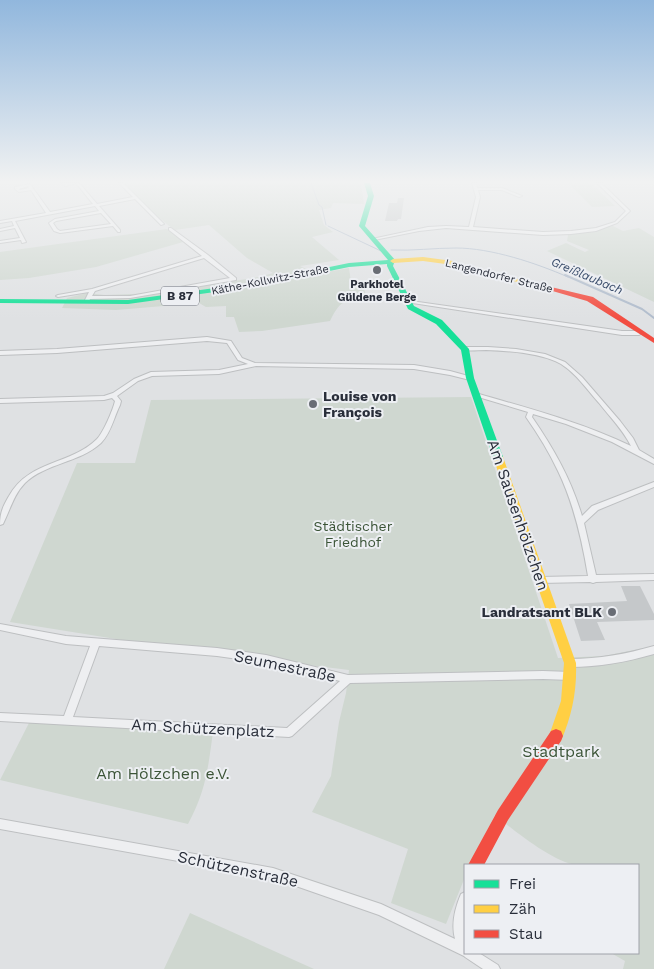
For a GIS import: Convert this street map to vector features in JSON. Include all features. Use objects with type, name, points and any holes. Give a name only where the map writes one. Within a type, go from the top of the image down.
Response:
[{"type":"street","points":[[0,242],[23,241],[17,228]]},
{"type":"street","points":[[54,228],[60,232],[89,228]]},
{"type":"street","points":[[364,228],[391,258],[390,266],[410,307],[444,326],[466,349],[543,355],[562,363],[577,374],[626,433],[636,450]]},
{"type":"street","points":[[374,238],[436,228]]},
{"type":"street","points":[[473,228],[543,234],[569,233],[592,228]]},
{"type":"street","points":[[87,300],[130,297],[231,281],[233,278],[170,229]]},
{"type":"street","points":[[58,296],[93,290],[206,256]]},
{"type":"street","name":"Langendorfer Straße","points":[[391,261],[419,259],[454,263],[586,298],[597,303],[654,342]]},
{"type":"street","name":"Käthe-Kollwitz-Straße","points":[[0,301],[144,301],[251,285],[342,266],[391,261]]},
{"type":"street","points":[[87,300],[93,290]]},
{"type":"street","points":[[406,301],[622,333],[639,333]]},
{"type":"street","points":[[0,353],[57,351],[206,339],[229,342],[240,359],[256,364]]},
{"type":"street","name":"Am Sausenhölzchen","points":[[466,349],[470,378],[570,663],[571,676],[570,696],[561,726],[541,763],[493,830],[476,864]]},
{"type":"street","points":[[233,368],[239,363],[240,359]]},
{"type":"street","points":[[0,401],[88,399],[113,395],[136,380],[151,374],[220,372],[256,364],[414,367],[470,378]]},
{"type":"street","points":[[0,522],[15,491],[22,482],[34,474],[87,451],[100,440],[117,405],[118,401],[113,395]]},
{"type":"street","points":[[477,396],[566,422],[636,450],[654,462]]},
{"type":"street","points":[[531,411],[529,417],[554,456],[567,482],[581,522],[593,580]]},
{"type":"street","points":[[581,522],[595,508],[654,484]]},
{"type":"street","points":[[540,580],[654,577]]},
{"type":"street","name":"Seumestraße","points":[[0,627],[41,637],[217,652],[266,659],[348,680],[533,675],[571,676]]},
{"type":"street","points":[[67,721],[96,642]]},
{"type":"street","points":[[570,663],[586,664],[631,657],[654,650]]},
{"type":"street","name":"Am Schützenplatz","points":[[0,717],[289,732],[348,680]]},
{"type":"street","name":"Schützenstraße","points":[[0,824],[273,873],[381,910],[464,949]]},
{"type":"street","points":[[464,902],[458,928],[464,947]]},
{"type":"street","points":[[472,954],[494,969]]},
{"type":"green space","points":[[213,228],[328,228],[333,232],[312,237],[339,260],[300,266],[316,274],[349,268],[351,282],[363,286],[366,295],[343,302],[330,321],[262,331],[239,332],[234,317],[226,317],[226,306],[206,307],[199,303],[116,310],[62,308],[67,298],[87,293],[105,295],[158,293],[259,277],[273,273],[247,258]]},
{"type":"green space","points":[[602,228],[617,228],[623,231],[639,228],[654,237],[654,302],[547,251],[566,243],[585,252],[589,250],[567,241],[568,235]]},
{"type":"green space","points":[[167,229],[183,242],[96,267],[29,278],[0,280],[0,252]]},
{"type":"green space","name":"Städtischer Friedhof","points":[[471,397],[558,658],[604,656],[654,646],[654,969],[623,969],[625,961],[613,954],[639,954],[639,864],[567,863],[545,852],[495,815],[470,864],[464,864],[464,879],[446,924],[391,903],[408,849],[312,812],[331,776],[349,670],[172,648],[10,622],[77,463],[135,463],[151,400]]},
{"type":"green space","name":"Am Hölzchen e.V.","points":[[29,723],[138,726],[213,732],[203,790],[188,824],[0,780]]},
{"type":"green space","points":[[190,913],[314,969],[164,969]]},
{"type":"building","name":"Landratsamt BLK","points":[[621,586],[640,586],[654,614],[654,620],[597,622],[605,640],[581,641],[569,604],[627,601]]},
{"type":"waterway","name":"Greißlaubach","points":[[333,228],[381,251]]},
{"type":"waterway","name":"Greißlaubach","points":[[391,250],[456,248],[498,253],[568,277]]},
{"type":"waterway","name":"Greißlaubach","points":[[565,275],[642,309],[654,318]]},
{"type":"traffic: fast","points":[[364,228],[391,258],[390,266],[411,307],[439,322],[465,349],[470,378],[498,457]]},
{"type":"traffic: fast","points":[[0,301],[128,302],[251,285],[349,265],[393,261]]},
{"type":"traffic: slow","points":[[393,261],[423,259],[453,263],[551,289]]},
{"type":"traffic: slow","points":[[498,457],[570,663],[568,701],[556,736]]},
{"type":"traffic: jam","points":[[551,289],[590,299],[654,341]]},
{"type":"traffic: jam","points":[[477,864],[503,815],[556,736]]},
{"type":"place","name":"Parkhotel Güldene Berge","points":[[377,270]]},
{"type":"place","name":"Louise von François","points":[[313,404]]},
{"type":"place","name":"Landratsamt BLK","points":[[612,612]]},
{"type":"park label","name":"Stadtpark","points":[[561,751]]}]
